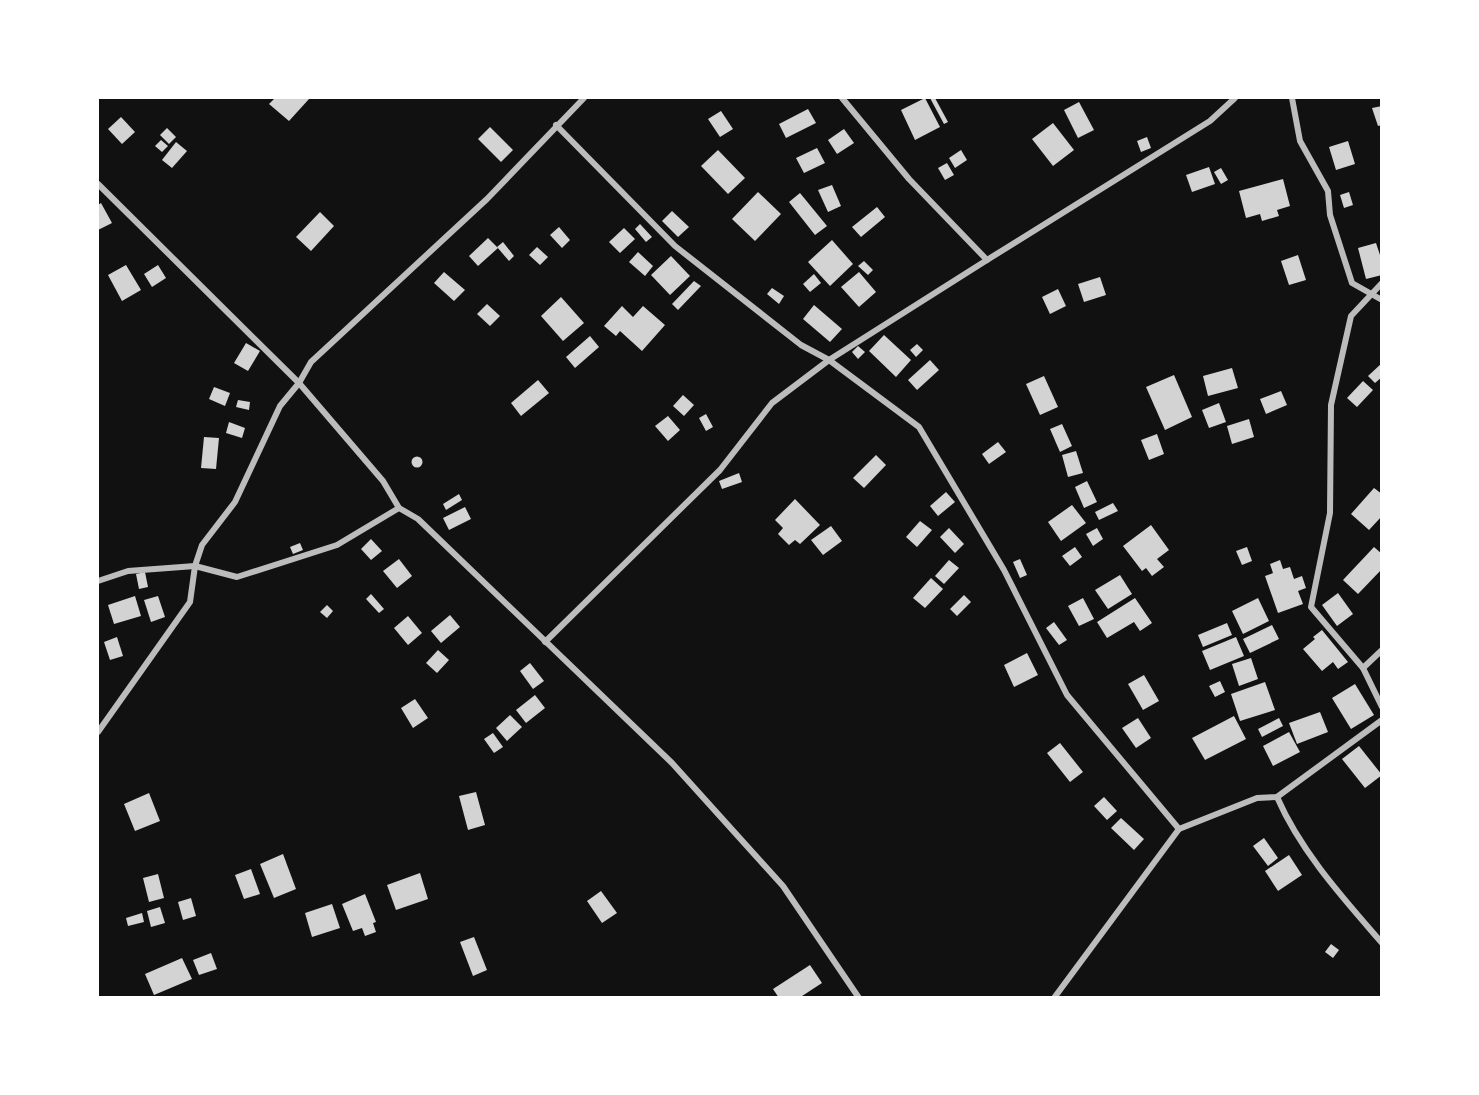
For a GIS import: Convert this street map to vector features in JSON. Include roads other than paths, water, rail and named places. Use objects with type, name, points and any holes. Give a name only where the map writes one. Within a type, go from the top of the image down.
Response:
[{"type":"street","points":[[98,732],[189,602],[195,566],[202,545],[235,502],[280,406],[299,383],[311,362],[487,199],[584,98]]},
{"type":"street","points":[[842,98],[909,179],[987,260]]},
{"type":"street","points":[[545,642],[720,470],[772,403],[829,360],[1210,121],[1235,98]]},
{"type":"street","points":[[1292,98],[1300,141],[1328,191],[1330,214],[1352,283],[1382,300]]},
{"type":"street","points":[[556,125],[675,246],[801,345],[829,360],[919,427],[1004,570],[1067,695],[1179,829]]},
{"type":"street","points":[[98,184],[299,383],[382,481],[399,508],[418,519],[672,763],[783,886],[860,998]]},
{"type":"street","points":[[1382,283],[1351,316],[1331,405],[1330,513],[1311,607],[1362,668],[1382,707]]},
{"type":"street","points":[[98,581],[128,571],[195,566],[237,577],[337,545],[399,508]]},
{"type":"street","points":[[1362,668],[1382,650]]},
{"type":"street","points":[[1054,998],[1179,829],[1257,798],[1277,797],[1382,720]]},
{"type":"street","points":[[1277,797],[1286,819],[1326,878],[1382,943]]}]
